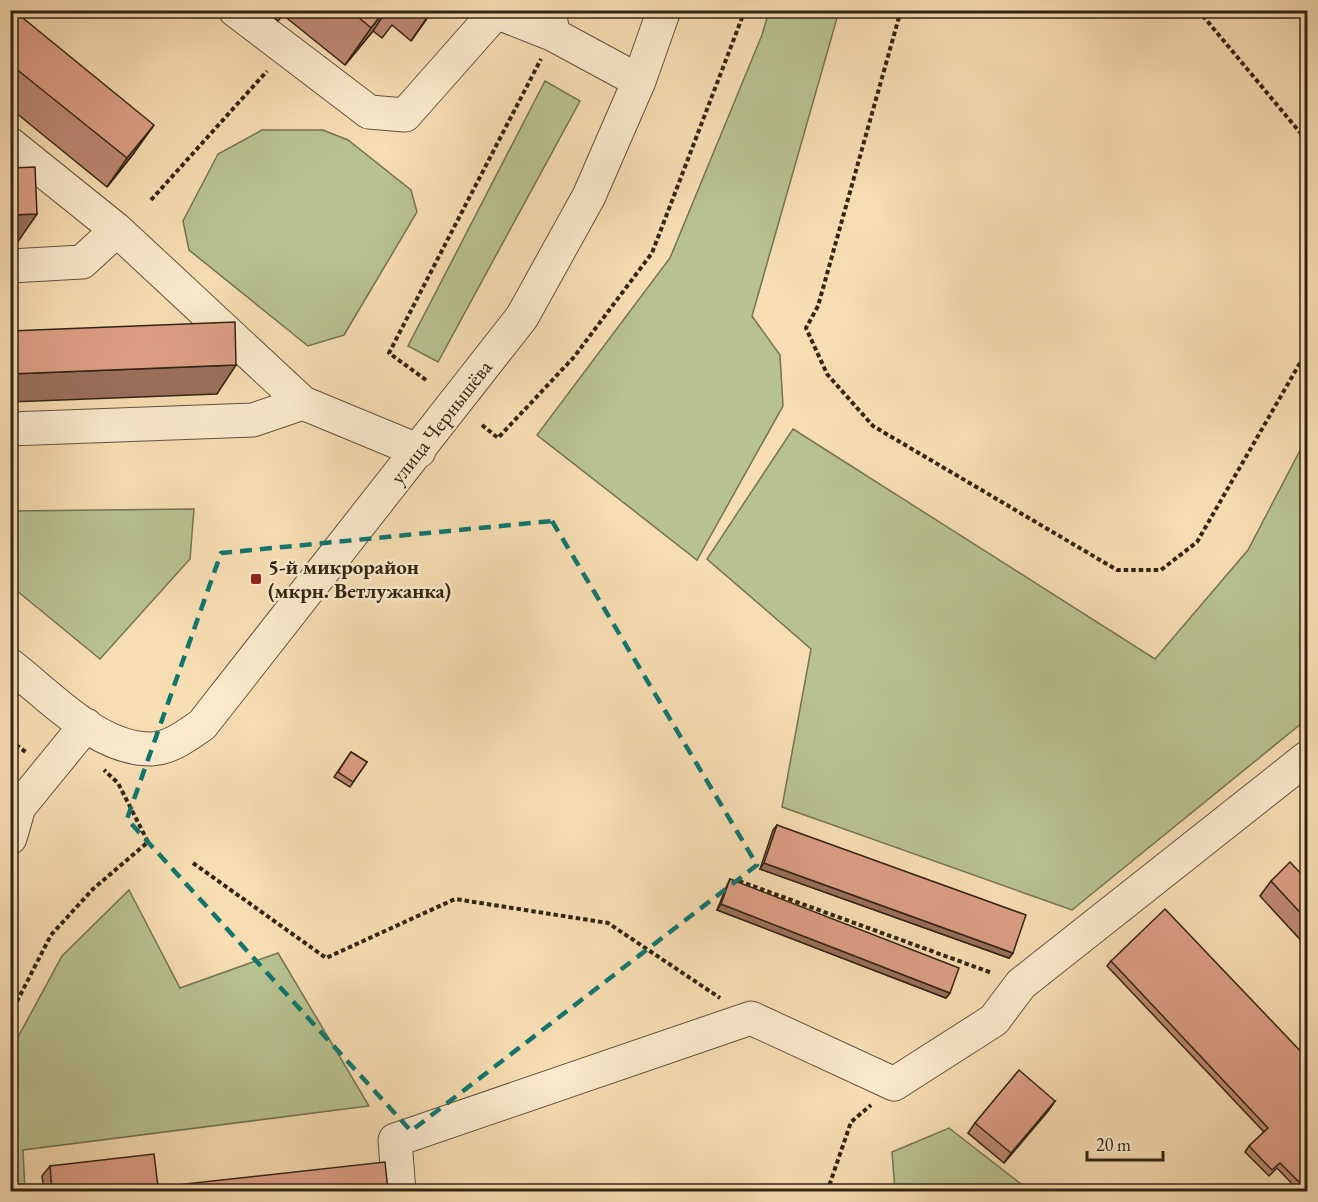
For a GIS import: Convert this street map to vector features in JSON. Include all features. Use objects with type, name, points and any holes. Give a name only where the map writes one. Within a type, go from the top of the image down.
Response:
[{"type":"street","points":[[235,10],[369,112],[405,115],[496,12],[551,23],[639,81]]},
{"type":"street","name":"улица Чернышёва","points":[[79,733],[124,746],[154,749],[177,742],[202,725],[522,317],[590,196],[639,81],[664,10]]},
{"type":"street","points":[[10,144],[117,230],[303,403],[419,451]]},
{"type":"street","points":[[10,266],[82,262],[117,230]]},
{"type":"street","points":[[10,429],[253,420],[303,403]]},
{"type":"street","points":[[10,664],[79,733],[19,807],[10,838]]},
{"type":"street","points":[[399,1191],[395,1140],[751,1018],[894,1084],[994,1020],[1021,984],[1308,757]]},
{"type":"path","points":[[482,425],[498,438],[574,357],[652,253],[745,10]]},
{"type":"path","points":[[901,10],[818,306],[806,328],[827,374],[873,426],[1117,570],[1161,570],[1197,542],[1308,350]]},
{"type":"path","points":[[1198,10],[1308,142]]},
{"type":"path","points":[[426,380],[389,353],[551,23]]},
{"type":"path","points":[[151,200],[273,64]]},
{"type":"path","points":[[10,1015],[51,935],[93,889],[148,842],[118,783],[79,733]]},
{"type":"path","points":[[193,863],[326,958],[455,899],[608,923],[751,1018]]},
{"type":"path","points":[[739,881],[1021,984]]},
{"type":"path","points":[[827,1191],[851,1122],[894,1084]]},
{"type":"highlighted area","points":[[552,521],[757,865],[411,1131],[127,819],[221,553]]},
{"type":"green space","points":[[769,11],[839,11],[752,316],[780,355],[783,406],[697,560],[537,435],[670,258],[762,35]]},
{"type":"green space","points":[[545,81],[580,101],[438,362],[408,346]]},
{"type":"green space","points":[[262,130],[323,130],[348,140],[411,190],[417,212],[344,335],[308,346],[189,250],[183,221],[218,154]]},
{"type":"green space","points":[[793,429],[1155,659],[1248,550],[1307,437],[1307,719],[1072,910],[782,807],[811,649],[707,559]]},
{"type":"green space","points":[[194,509],[190,559],[100,659],[11,586],[11,511]]},
{"type":"green space","points":[[129,890],[180,988],[278,953],[369,1106],[23,1150],[25,1191],[11,1191],[11,1050],[62,956]]},
{"type":"green space","points":[[949,1128],[1030,1191],[895,1191],[892,1152]]},
{"type":"building","points":[[10,10],[13,10],[154,125],[127,158],[10,64]]},
{"type":"building","points":[[350,10],[385,10],[371,28]]},
{"type":"building","points":[[35,167],[37,214],[10,215],[10,168]]},
{"type":"building","points":[[235,322],[236,365],[10,374],[10,331]]},
{"type":"building","points":[[351,752],[367,762],[353,782],[338,772]]},
{"type":"building","points":[[777,825],[1026,915],[1013,953],[764,863]]},
{"type":"building","points":[[1290,862],[1308,881],[1308,921],[1271,881]]},
{"type":"building","points":[[730,879],[959,968],[950,993],[721,904]]},
{"type":"building","points":[[1165,909],[1308,1059],[1308,1175],[1300,1183],[1280,1163],[1272,1170],[1249,1146],[1268,1128],[1111,961]]},
{"type":"building","points":[[1019,1070],[1055,1101],[1011,1153],[975,1123]]},
{"type":"building","points":[[154,1154],[158,1187],[385,1162],[388,1191],[52,1191],[50,1166]]},
{"type":"place","name":"5-й микрорайон (мкрн. Ветлужанка)","points":[[256,579]]}]
